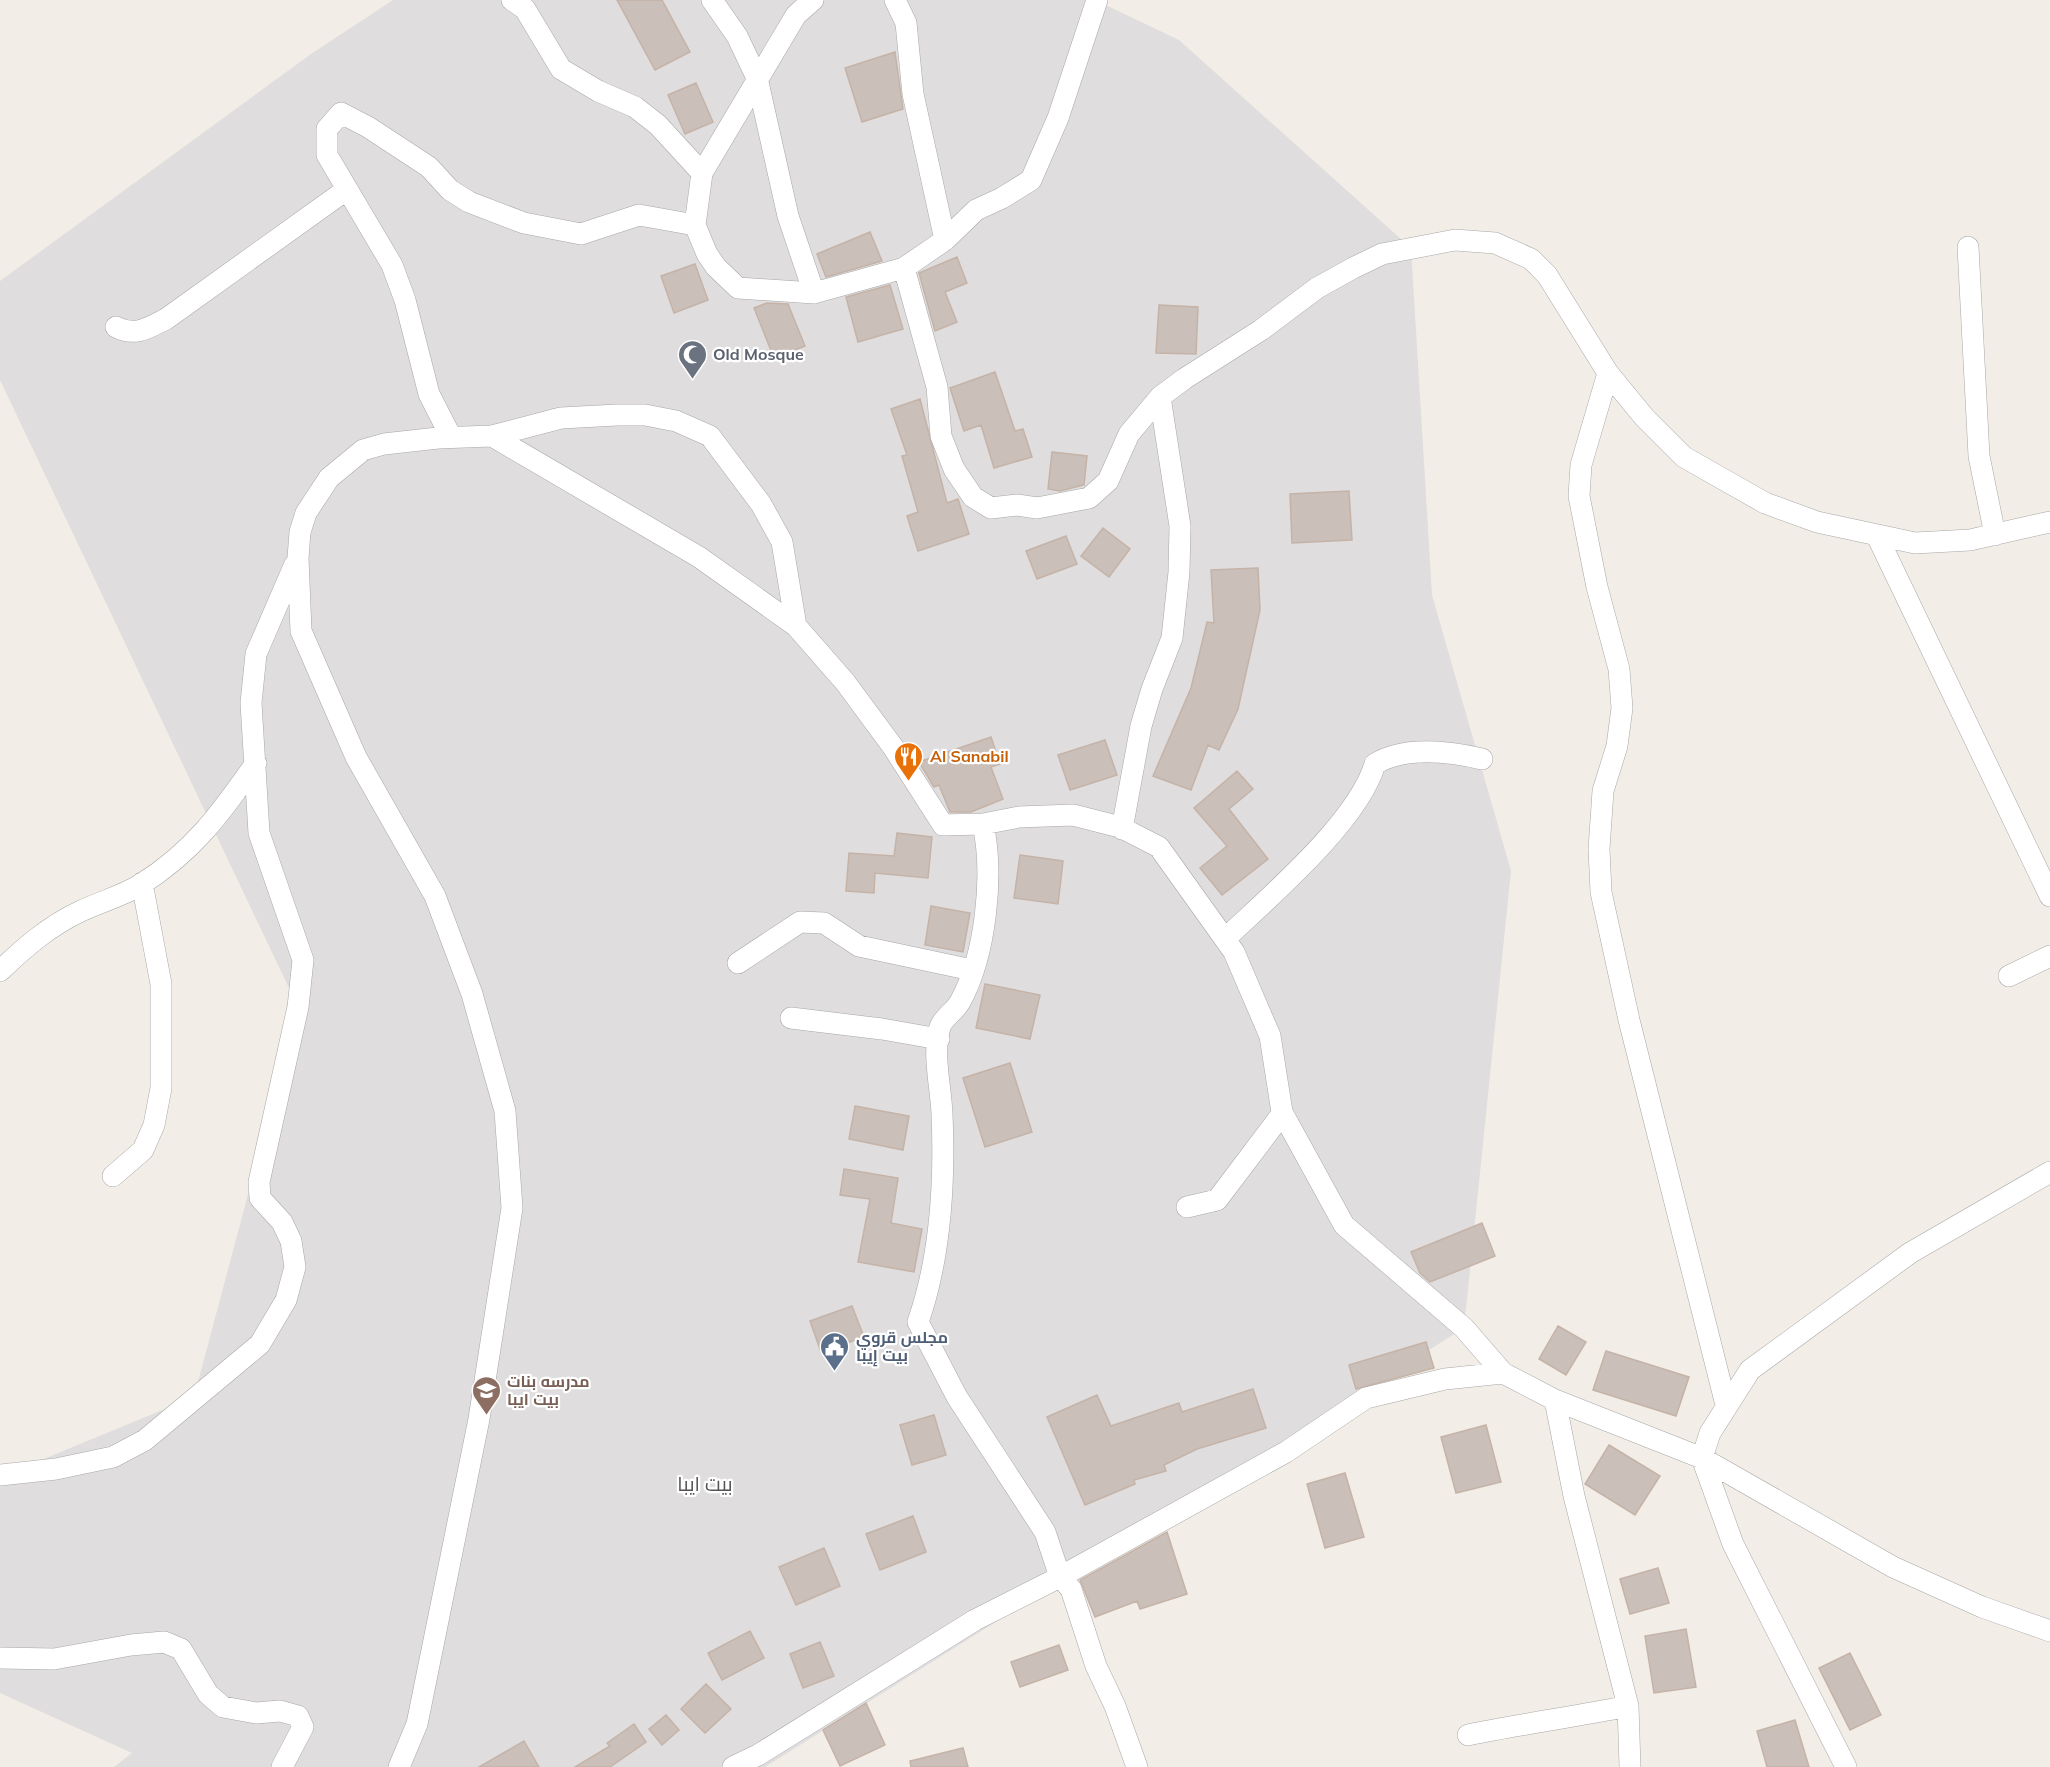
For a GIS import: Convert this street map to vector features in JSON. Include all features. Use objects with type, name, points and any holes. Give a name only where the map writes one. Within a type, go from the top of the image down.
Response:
[{"type":"street","points":[[512,0],[525,9],[561,69],[598,91],[635,107],[658,125],[702,173]]},
{"type":"street","points":[[712,0],[737,36],[758,78],[788,216],[814,293]]},
{"type":"street","points":[[813,0],[796,15],[702,173],[695,225],[706,254],[738,288],[814,293],[904,268],[945,240],[976,210],[1002,198],[1031,180],[1058,118],[1097,0]]},
{"type":"street","points":[[895,0],[906,23],[913,94],[945,240]]},
{"type":"street","points":[[451,437],[429,394],[405,300],[392,265],[327,155],[327,129],[341,113],[368,127],[429,167],[450,190],[469,202],[524,223],[581,234],[639,215],[695,225]]},
{"type":"street","points":[[116,327],[128,333],[142,331],[166,319],[346,190]]},
{"type":"street","points":[[904,268],[937,387],[941,436],[961,479],[974,497],[991,508],[1017,506],[1038,508],[1089,498],[1108,481],[1130,434],[1160,397],[1261,330],[1317,288],[1353,268],[1382,254],[1455,240],[1495,243],[1531,259],[1547,275],[1608,373],[1644,417],[1684,457],[1765,503],[1817,522],[1915,543],[1970,540],[2050,522]]},
{"type":"street","points":[[1968,247],[1979,456],[1995,534]]},
{"type":"street","points":[[1608,373],[1581,465],[1579,496],[1588,547],[1618,669],[1622,708],[1617,746],[1604,791],[1599,849],[1601,892],[1627,1009],[1726,1405]]},
{"type":"street","points":[[1122,829],[1141,726],[1152,688],[1172,638],[1179,572],[1180,526],[1160,397]]},
{"type":"street","points":[[399,1767],[417,1724],[478,1419],[498,1306],[512,1208],[505,1111],[472,994],[435,897],[356,757],[302,631],[298,558],[300,532],[306,513],[329,478],[347,462],[363,450],[384,444],[451,437],[492,436],[561,418],[645,415],[676,421],[710,436],[761,504],[782,542],[796,626]]},
{"type":"street","points":[[492,436],[699,557],[796,626],[845,682],[880,728],[943,825],[983,824],[1019,817],[1073,815],[1122,829],[1159,847],[1234,952],[1270,1036],[1282,1114],[1344,1225],[1464,1328],[1503,1373],[1555,1400],[1702,1458],[1893,1567],[1982,1607],[2050,1631]]},
{"type":"street","points":[[1877,536],[2050,896]]},
{"type":"street","points":[[0,1475],[56,1469],[113,1457],[145,1440],[260,1344],[286,1300],[295,1267],[291,1241],[282,1222],[260,1198],[259,1182],[298,1007],[303,960],[259,833],[251,703],[256,654],[298,558]]},
{"type":"street","points":[[1225,939],[1284,883],[1345,818],[1369,783],[1375,764],[1387,757],[1450,752],[1482,759]]},
{"type":"street","points":[[0,971],[32,940],[79,912],[142,883],[172,863],[217,820],[256,763]]},
{"type":"street","points":[[983,824],[988,848],[989,882],[980,945],[960,1002],[940,1026],[937,1059],[943,1165],[936,1255],[918,1322],[957,1397],[1045,1532],[1060,1577],[1071,1589],[1096,1666],[1115,1706],[1137,1767]]},
{"type":"street","points":[[113,1176],[143,1150],[154,1125],[161,1088],[161,984],[142,883]]},
{"type":"street","points":[[738,963],[800,922],[824,923],[859,945],[972,970]]},
{"type":"street","points":[[2009,976],[2050,956]]},
{"type":"street","points":[[791,1018],[882,1029],[939,1039]]},
{"type":"street","points":[[1186,1207],[1217,1200],[1282,1114]]},
{"type":"street","points":[[1846,1767],[1733,1544],[1702,1458],[1710,1433],[1750,1370],[1910,1252],[2050,1172]]},
{"type":"street","points":[[733,1767],[758,1755],[975,1620],[1060,1577],[1286,1452],[1366,1398],[1445,1379],[1503,1373]]},
{"type":"street","points":[[1555,1400],[1574,1496],[1628,1706],[1630,1767]]},
{"type":"street","points":[[0,1658],[54,1659],[131,1645],[164,1642],[181,1649],[208,1695],[223,1707],[256,1713],[280,1711],[298,1716],[303,1727],[282,1767]]},
{"type":"street","points":[[1468,1735],[1525,1723],[1556,1721],[1628,1706]]},
{"type":"shaded area","points":[[393,0],[1095,0],[1179,40],[1411,248],[1432,595],[1511,871],[1464,1328],[765,1767],[114,1767],[132,1753],[0,1693],[0,1477],[194,1397],[298,1007],[0,380],[0,281],[311,54]]},
{"type":"building","points":[[617,0],[662,0],[690,52],[655,70]]},
{"type":"building","points":[[895,52],[903,109],[862,122],[845,68]]},
{"type":"building","points":[[696,83],[713,122],[685,134],[668,95]]},
{"type":"building","points":[[870,232],[882,261],[826,277],[817,254]]},
{"type":"building","points":[[957,257],[967,283],[945,292],[957,322],[935,331],[919,273]]},
{"type":"building","points":[[695,264],[708,300],[674,313],[661,276]]},
{"type":"building","points":[[890,285],[903,329],[858,342],[846,297]]},
{"type":"building","points":[[767,303],[788,304],[805,346],[774,358],[754,308]]},
{"type":"building","points":[[1159,305],[1198,307],[1196,354],[1156,353]]},
{"type":"building","points":[[995,372],[1015,431],[1023,429],[1032,457],[994,468],[981,425],[964,431],[950,388]]},
{"type":"building","points":[[920,399],[947,503],[958,499],[969,534],[918,551],[907,516],[918,512],[902,456],[907,455],[891,409]]},
{"type":"building","points":[[1052,452],[1087,456],[1084,485],[1060,491],[1048,489]]},
{"type":"building","points":[[1349,491],[1352,540],[1292,543],[1290,494]]},
{"type":"building","points":[[1103,528],[1130,549],[1109,577],[1081,556]]},
{"type":"building","points":[[1066,536],[1077,564],[1037,579],[1026,551]]},
{"type":"building","points":[[1258,568],[1260,610],[1238,709],[1219,750],[1208,745],[1191,790],[1153,776],[1191,688],[1207,622],[1214,623],[1211,570]]},
{"type":"building","points":[[991,737],[1000,764],[991,767],[1003,799],[971,812],[950,812],[939,785],[934,787],[919,762]]},
{"type":"building","points":[[1105,740],[1117,775],[1070,790],[1058,755]]},
{"type":"building","points":[[1237,771],[1253,789],[1229,809],[1268,859],[1222,895],[1200,868],[1227,846],[1194,808]]},
{"type":"building","points":[[897,833],[932,837],[928,878],[875,873],[874,893],[846,891],[849,853],[894,856]]},
{"type":"building","points":[[1020,855],[1063,861],[1058,904],[1014,898]]},
{"type":"building","points":[[931,906],[970,913],[963,952],[925,945]]},
{"type":"building","points":[[985,984],[1040,995],[1030,1039],[976,1028]]},
{"type":"building","points":[[1010,1063],[1032,1132],[985,1147],[963,1078]]},
{"type":"building","points":[[855,1106],[909,1116],[903,1150],[849,1139]]},
{"type":"building","points":[[844,1169],[898,1178],[891,1223],[922,1229],[914,1272],[858,1262],[870,1199],[840,1195]]},
{"type":"building","points":[[1482,1223],[1495,1256],[1430,1282],[1420,1273],[1411,1252]]},
{"type":"building","points":[[852,1306],[864,1337],[821,1352],[810,1321]]},
{"type":"building","points":[[1558,1326],[1586,1342],[1566,1375],[1539,1359]]},
{"type":"building","points":[[1426,1342],[1434,1368],[1356,1389],[1349,1365]]},
{"type":"building","points":[[1606,1351],[1689,1377],[1676,1416],[1593,1390]]},
{"type":"building","points":[[1253,1389],[1266,1428],[1197,1449],[1164,1465],[1166,1471],[1134,1480],[1135,1484],[1085,1505],[1047,1417],[1097,1395],[1111,1426],[1179,1403],[1182,1412]]},
{"type":"building","points":[[934,1415],[946,1455],[912,1465],[900,1425]]},
{"type":"building","points":[[1486,1425],[1501,1482],[1456,1493],[1441,1437]]},
{"type":"building","points":[[1609,1445],[1660,1476],[1635,1515],[1585,1484]]},
{"type":"building","points":[[1345,1473],[1364,1537],[1325,1548],[1307,1484]]},
{"type":"building","points":[[913,1516],[926,1552],[880,1570],[866,1534]]},
{"type":"building","points":[[1167,1532],[1187,1594],[1140,1609],[1137,1601],[1095,1617],[1080,1580]]},
{"type":"building","points":[[824,1548],[840,1586],[796,1605],[779,1567]]},
{"type":"building","points":[[1658,1568],[1669,1603],[1630,1614],[1620,1579]]},
{"type":"building","points":[[1686,1629],[1696,1687],[1654,1693],[1645,1636]]},
{"type":"building","points":[[750,1631],[764,1658],[722,1680],[708,1653]]},
{"type":"building","points":[[820,1642],[834,1676],[803,1688],[790,1654]]},
{"type":"building","points":[[1059,1645],[1068,1670],[1020,1687],[1011,1662]]},
{"type":"building","points":[[1850,1653],[1881,1715],[1850,1730],[1819,1668]]},
{"type":"building","points":[[706,1684],[731,1709],[705,1733],[681,1709]]},
{"type":"building","points":[[866,1703],[885,1745],[840,1766],[823,1730]]},
{"type":"building","points":[[666,1715],[679,1730],[662,1745],[649,1729]]},
{"type":"building","points":[[1795,1720],[1809,1767],[1767,1767],[1757,1731]]},
{"type":"building","points":[[634,1724],[646,1742],[610,1767],[575,1767],[610,1746],[607,1743]]},
{"type":"building","points":[[524,1741],[539,1767],[479,1767]]},
{"type":"building","points":[[963,1748],[968,1767],[911,1767],[910,1761]]},
{"type":"place","name":"Old Mosque","points":[[692,380]]},
{"type":"place","name":"Al Sanabil","points":[[909,782]]},
{"type":"place","name":"مجلس قروي بيت إيبا","points":[[835,1372]]},
{"type":"place","name":"مدرسه بنات بيت ايبا","points":[[486,1416]]},
{"type":"district","name":"بيت ايبا","points":[[705,1484]]}]
